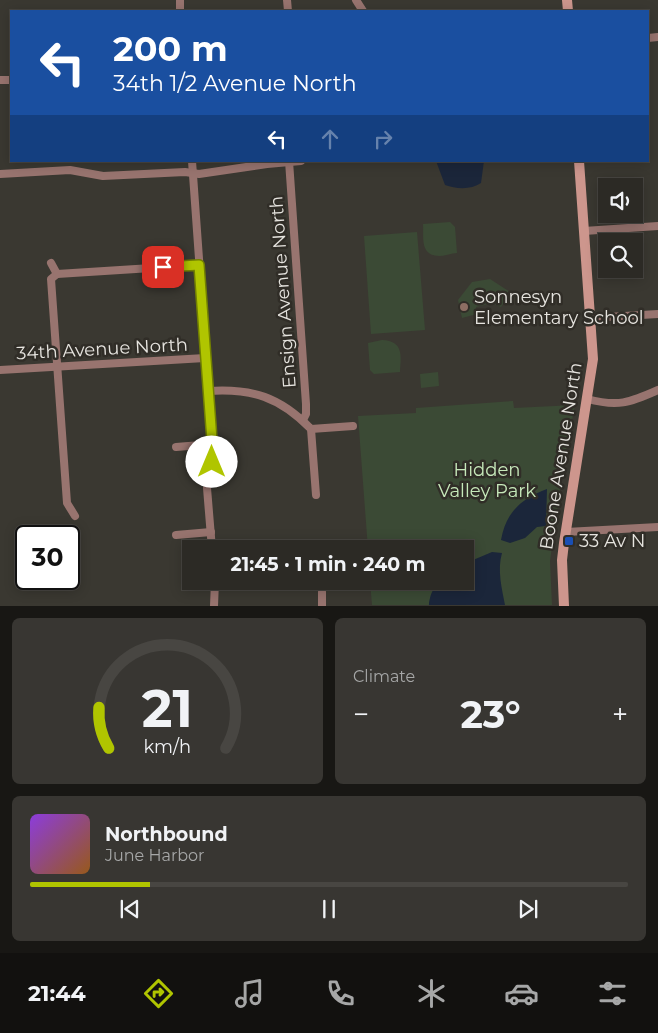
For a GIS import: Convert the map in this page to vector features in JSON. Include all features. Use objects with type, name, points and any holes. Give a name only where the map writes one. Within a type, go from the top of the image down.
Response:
[{"type":"street","points":[[192,162],[213,454],[208,488],[211,540]]},
{"type":"street","points":[[0,174],[70,170],[103,176],[199,174],[289,162]]},
{"type":"street","name":"Ensign Avenue North","points":[[289,162],[306,404],[306,414],[303,420]]},
{"type":"street","name":"Boone Avenue North","points":[[564,606],[562,560],[593,359],[579,162]]},
{"type":"street","points":[[584,231],[658,226]]},
{"type":"street","points":[[51,263],[57,274]]},
{"type":"street","points":[[75,516],[67,503],[52,279],[57,274],[199,265]]},
{"type":"street","points":[[591,318],[658,314]]},
{"type":"street","name":"34th Avenue North","points":[[0,370],[205,358]]},
{"type":"street","points":[[208,391],[239,390],[256,393],[285,407],[303,420],[311,429],[316,495]]},
{"type":"street","points":[[588,399],[610,404],[621,404],[658,390]]},
{"type":"street","points":[[311,429],[354,426]]},
{"type":"street","points":[[176,447],[212,444]]},
{"type":"street","points":[[566,532],[658,527]]},
{"type":"street","points":[[176,535],[211,532]]},
{"type":"street","points":[[214,606],[215,590]]},
{"type":"street","points":[[322,592],[322,606]]},
{"type":"green space","points":[[450,222],[455,227],[457,253],[440,256],[429,253],[424,245],[423,224]]},
{"type":"green space","points":[[417,232],[425,330],[371,334],[364,236]]},
{"type":"green space","points":[[490,279],[510,292],[501,307],[492,303],[476,307],[477,314],[462,318],[458,300],[472,282]]},
{"type":"green space","points":[[382,340],[389,341],[398,346],[401,355],[400,372],[374,374],[370,370],[368,343]]},
{"type":"green space","points":[[438,372],[439,386],[421,388],[420,374]]},
{"type":"green space","name":"Hidden Valley Park","points":[[513,401],[514,408],[575,405],[564,461],[550,561],[552,605],[372,605],[371,590],[474,590],[474,540],[367,540],[358,416],[416,413],[416,408]]},
{"type":"water","points":[[436,162],[484,162],[481,183],[473,187],[463,188],[445,185]]},
{"type":"water","points":[[547,489],[546,526],[537,527],[525,538],[510,543],[501,540],[503,530],[516,508],[530,497]]},
{"type":"water","points":[[492,552],[502,553],[500,573],[505,605],[429,605],[433,590],[474,590],[474,560]]},
{"type":"place","name":"Sonnesyn Elementary School","points":[[464,307]]},
{"type":"place","name":"33 Av N","points":[[569,541]]},
{"type":"route","points":[[163,267],[199,265],[213,454],[212,462]]}]
